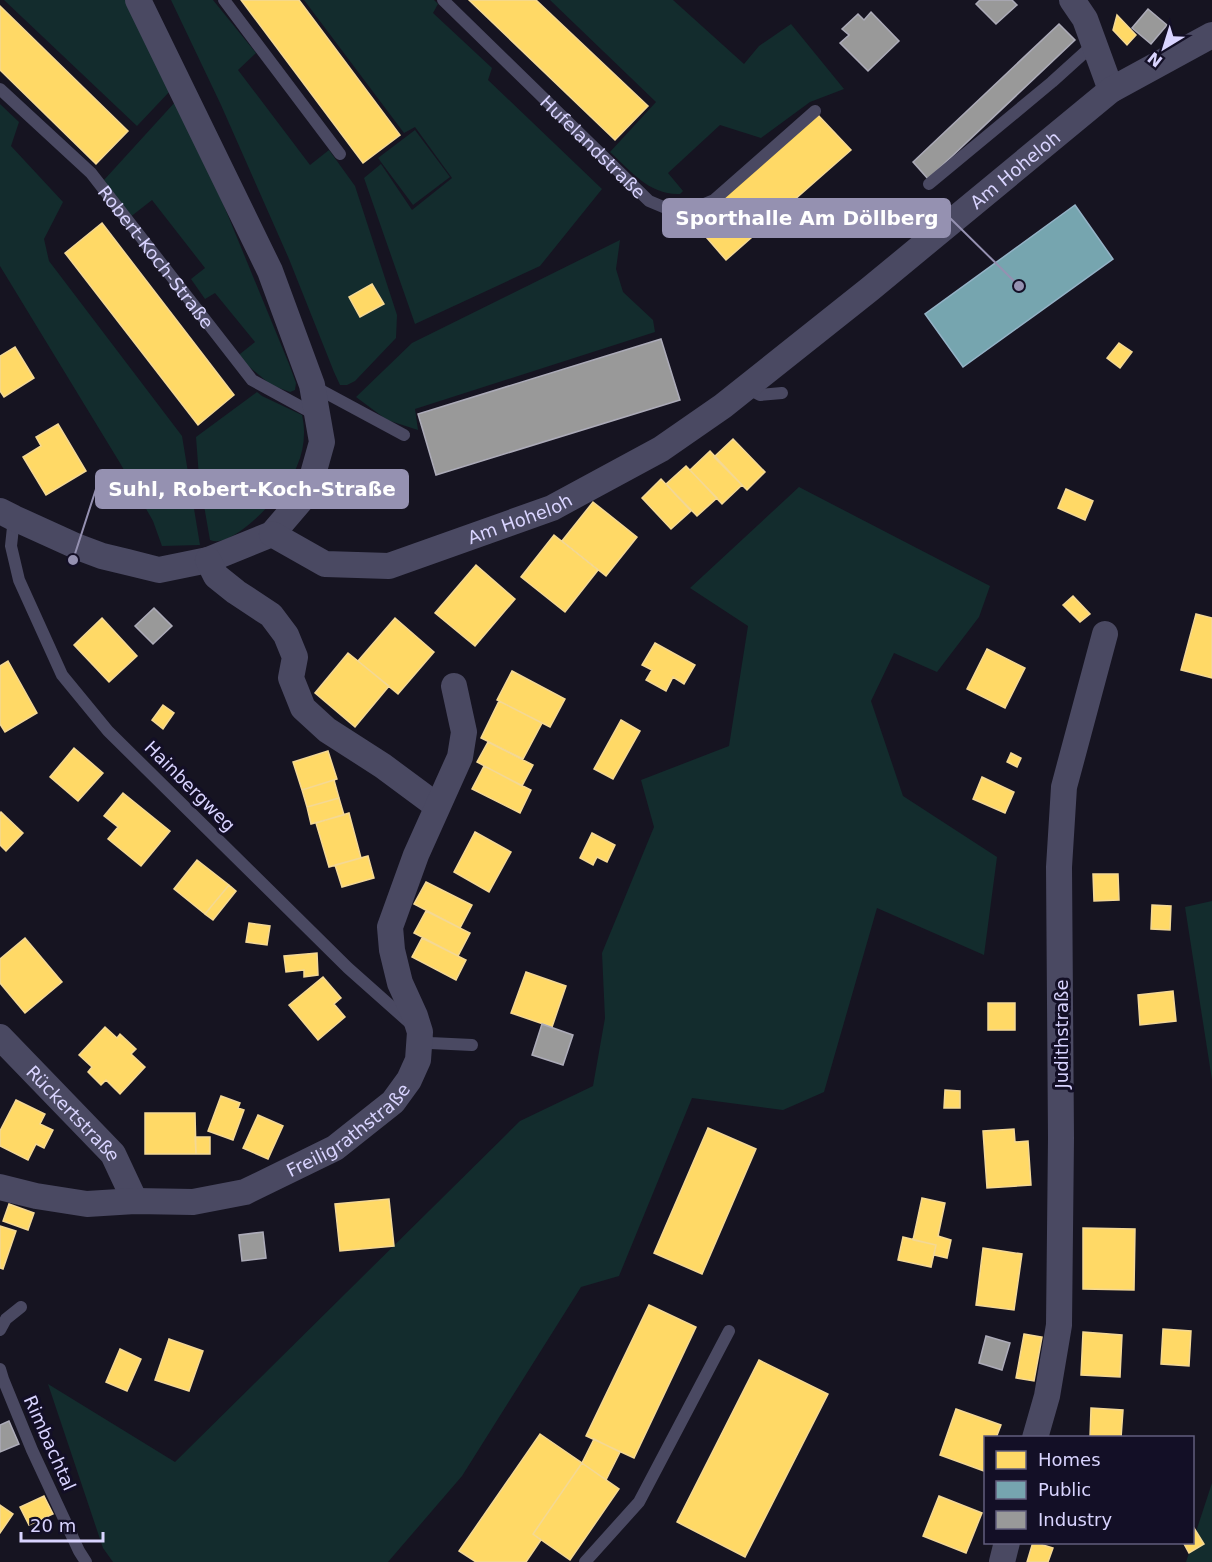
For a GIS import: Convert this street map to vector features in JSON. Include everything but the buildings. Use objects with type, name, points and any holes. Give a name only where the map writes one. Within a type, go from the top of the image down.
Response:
[{"type":"street","points":[[7,514],[102,556],[159,570],[208,560],[272,534],[308,492],[322,442],[312,386],[270,271],[138,0]]},
{"type":"street","points":[[1072,0],[1085,19],[1111,90]]},
{"type":"street","name":"Am Hoheloh","points":[[272,534],[325,564],[389,566],[552,508],[661,449],[723,406],[870,289],[1111,90],[1212,35]]},
{"type":"street","points":[[208,560],[216,576],[271,615],[286,635],[295,657],[291,678],[303,708],[327,730],[383,766],[437,806]]},
{"type":"street","name":"Judithstraße","points":[[1035,1436],[1047,1396],[1059,1325],[1061,1138],[1059,867],[1064,787],[1105,634]]},
{"type":"street","name":"Freiligrathstraße","points":[[0,1187],[36,1196],[87,1204],[135,1201],[193,1202],[245,1192],[335,1148],[393,1102],[409,1080],[418,1060],[420,1032],[400,983],[392,950],[390,927],[416,855],[460,757],[464,732],[454,686]]},
{"type":"street","name":"Rückertstraße","points":[[0,1037],[113,1154],[135,1201]]},
{"type":"street","points":[[1002,1562],[1006,1544]]},
{"type":"lane","points":[[224,0],[340,154]]},
{"type":"lane","name":"Hufelandstraße","points":[[443,0],[650,201],[680,214],[714,200],[815,111]]},
{"type":"lane","points":[[929,184],[1052,82],[1094,44]]},
{"type":"lane","name":"Robert-Koch-Straße","points":[[0,89],[91,173],[252,380],[317,416]]},
{"type":"lane","points":[[312,386],[404,435]]},
{"type":"lane","points":[[745,387],[760,395],[782,393]]},
{"type":"lane","name":"Hainbergweg","points":[[7,514],[11,546],[19,579],[62,675],[108,732],[348,968],[430,1043],[472,1044]]},
{"type":"lane","points":[[0,1330],[6,1319],[21,1307]]},
{"type":"lane","points":[[585,1562],[639,1502],[729,1331]]},
{"type":"lane","name":"Rimbachtal","points":[[0,1368],[32,1450],[86,1562]]},
{"type":"green space","points":[[4,0],[126,0],[171,90],[137,126]]},
{"type":"green space","points":[[171,0],[213,0],[256,53],[238,70],[310,165],[329,150],[355,186],[397,315],[396,338],[355,381],[347,385],[340,385],[334,372],[289,259],[221,105]]},
{"type":"green space","points":[[304,0],[434,0],[438,4],[433,13],[492,68],[488,80],[602,189],[540,266],[415,324],[364,178],[381,164],[412,210],[452,178],[415,127],[404,133]]},
{"type":"green space","points":[[550,0],[673,0],[744,64],[759,46],[791,24],[844,89],[810,102],[761,138],[720,125],[668,173],[683,191],[680,194],[659,191],[633,174],[610,152],[656,102]]},
{"type":"green space","points":[[176,101],[222,201],[289,364],[296,383],[295,390],[290,392],[271,385],[240,359],[240,354],[255,342],[215,293],[205,299],[191,279],[205,268],[152,200],[129,218],[104,180]]},
{"type":"green space","points":[[0,104],[19,122],[11,146],[63,202],[44,239],[49,261],[182,436],[200,545],[162,546],[153,521],[120,463],[0,266]]},
{"type":"green space","points":[[415,130],[450,177],[413,205],[378,158]]},
{"type":"green space","points":[[620,240],[616,269],[623,292],[653,320],[655,332],[415,409],[418,430],[387,420],[356,397],[412,343]]},
{"type":"green space","points":[[257,392],[302,415],[304,434],[299,460],[292,476],[260,515],[233,536],[220,541],[210,540],[199,477],[196,437]]},
{"type":"green space","points":[[799,487],[990,586],[979,617],[937,672],[894,653],[871,701],[903,796],[997,857],[984,955],[877,908],[824,1092],[783,1110],[692,1098],[619,1276],[581,1287],[462,1476],[388,1562],[113,1562],[103,1548],[48,1384],[175,1462],[520,1121],[593,1086],[605,1018],[602,953],[654,827],[641,780],[729,746],[748,626],[690,588]]},
{"type":"green space","points":[[1212,901],[1212,1080],[1185,907]]},
{"type":"green space","points":[[1212,1483],[1212,1562],[1186,1562],[1192,1544],[1194,1544]]},
{"type":"place","name":"Sporthalle Am Döllberg","points":[[1019,286]]},
{"type":"place","name":"Suhl, Robert-Koch-Straße","points":[[73,560]]}]
